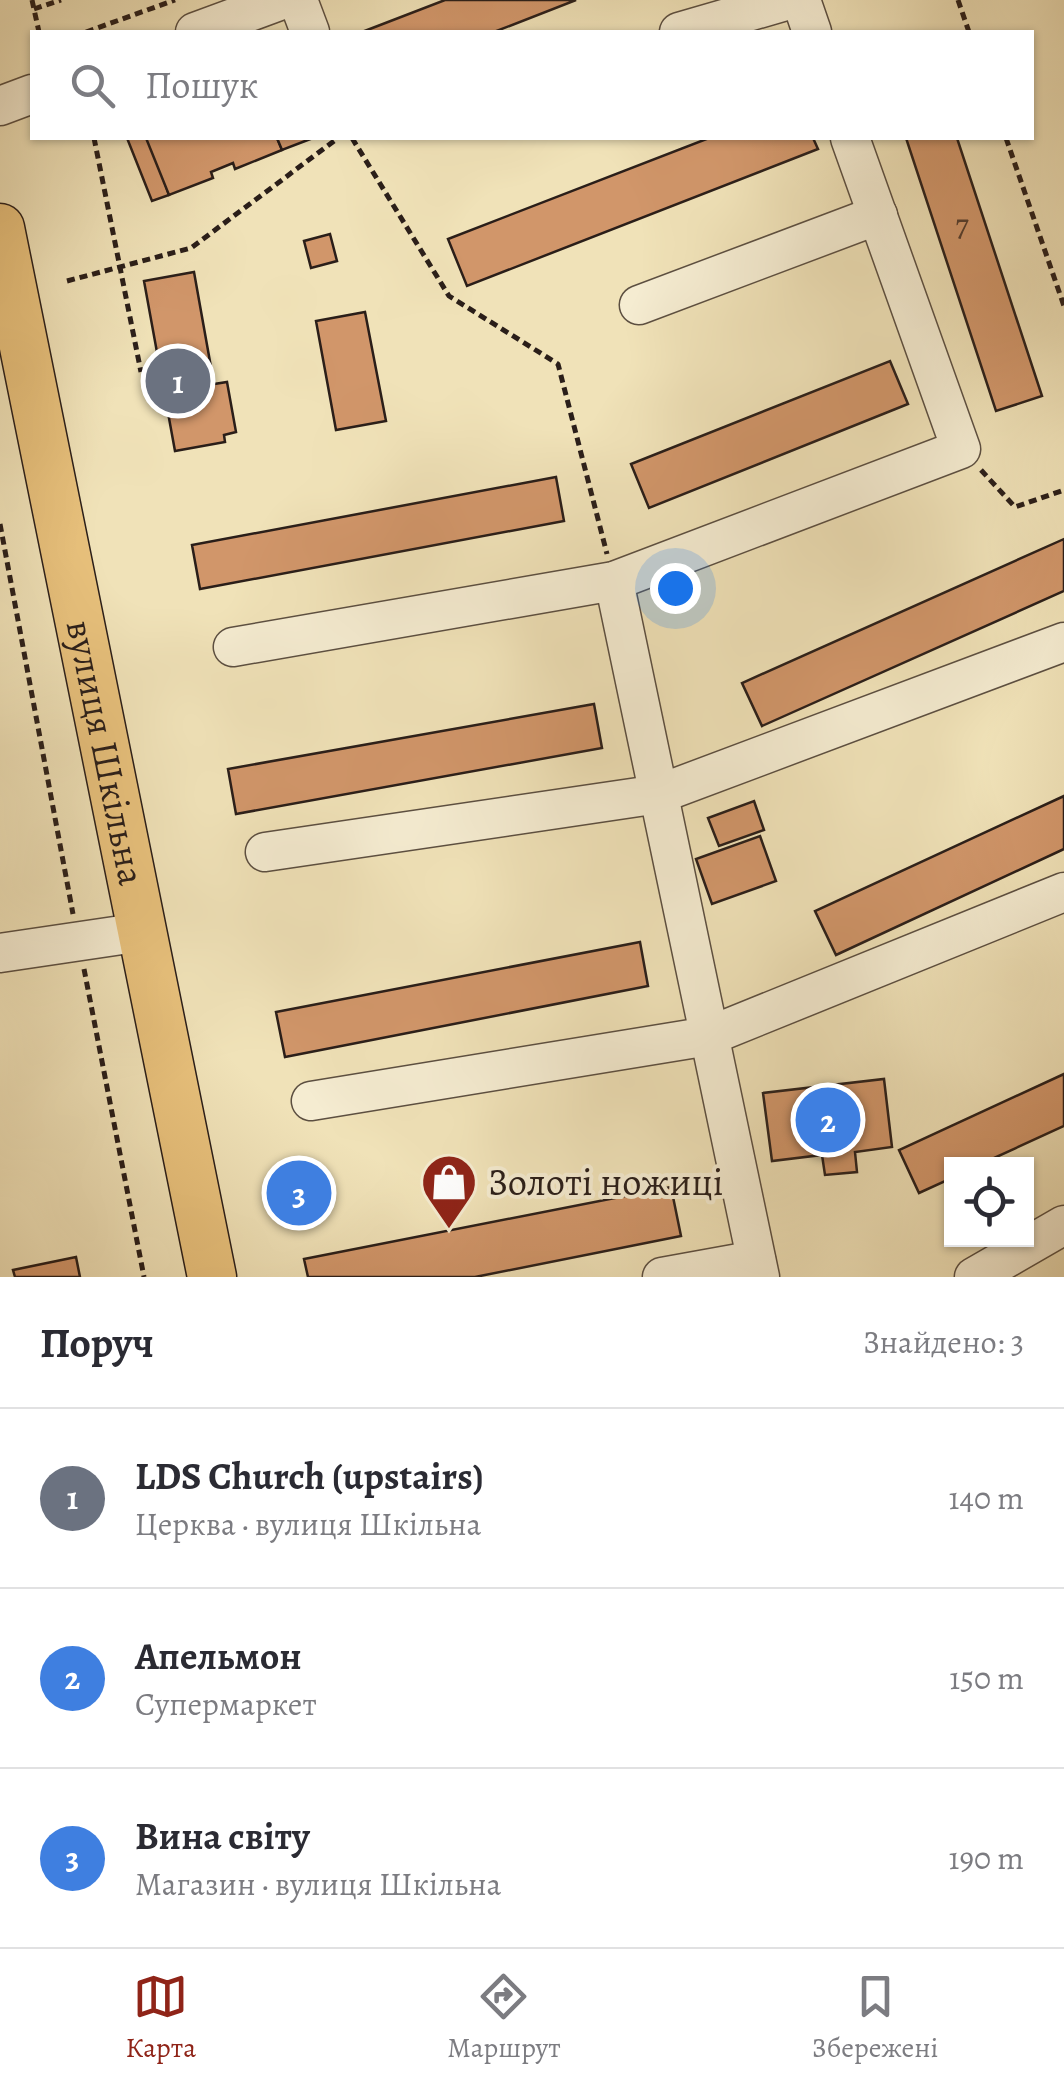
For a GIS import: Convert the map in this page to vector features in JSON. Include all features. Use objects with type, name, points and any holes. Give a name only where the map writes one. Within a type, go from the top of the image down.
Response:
[{"type":"main road","name":"вулиця Шкільна","points":[[0,228],[9,318],[212,1277]]},
{"type":"street","points":[[200,30],[282,0]]},
{"type":"street","points":[[298,0],[309,30]]},
{"type":"street","points":[[686,30],[789,0]]},
{"type":"street","points":[[801,0],[811,30]]},
{"type":"street","points":[[0,106],[30,95]]},
{"type":"street","points":[[233,647],[614,581],[961,449],[851,140]]},
{"type":"street","points":[[639,305],[878,216]]},
{"type":"street","points":[[614,581],[758,1268],[662,1277]]},
{"type":"street","points":[[265,852],[658,794],[1064,642]]},
{"type":"street","points":[[311,1101],[709,1036],[1064,892]]},
{"type":"street","points":[[0,953],[142,932]]},
{"type":"street","points":[[974,1277],[1064,1224]]},
{"type":"path","points":[[32,0],[39,30]]},
{"type":"path","points":[[34,9],[61,0]]},
{"type":"path","points":[[92,30],[174,0]]},
{"type":"path","points":[[958,0],[968,30]]},
{"type":"path","points":[[94,140],[141,372]]},
{"type":"path","points":[[67,281],[190,248],[335,140]]},
{"type":"path","points":[[353,140],[449,296],[558,364],[614,581]]},
{"type":"path","points":[[1007,140],[1064,306]]},
{"type":"path","points":[[961,449],[1016,507],[1064,490]]},
{"type":"path","points":[[0,524],[144,1277]]},
{"type":"building","points":[[445,0],[576,0],[499,30],[367,30]]},
{"type":"building","points":[[128,140],[150,140],[169,195],[152,201]]},
{"type":"building","points":[[147,140],[278,140],[282,150],[235,169],[233,163],[211,172],[213,178],[169,195]]},
{"type":"building","points":[[278,140],[308,140],[282,150]]},
{"type":"building","points":[[704,140],[814,140],[818,149],[467,286],[448,239]]},
{"type":"building","points":[[907,140],[958,140],[1042,396],[996,411]]},
{"type":"building","points":[[330,234],[337,261],[311,268],[304,241]]},
{"type":"building","points":[[194,272],[214,384],[227,382],[236,432],[224,435],[225,442],[175,451],[144,281]]},
{"type":"building","points":[[365,312],[386,421],[336,430],[316,321]]},
{"type":"building","points":[[890,361],[908,404],[649,508],[631,464]]},
{"type":"building","points":[[556,477],[564,521],[200,589],[192,545]]},
{"type":"building","points":[[1064,539],[1064,591],[762,726],[742,683]]},
{"type":"building","points":[[594,704],[602,748],[236,814],[228,769]]},
{"type":"building","points":[[1064,796],[1064,849],[836,955],[815,911]]},
{"type":"building","points":[[754,801],[764,830],[719,846],[708,818]]},
{"type":"building","points":[[760,836],[776,881],[712,904],[696,859]]},
{"type":"building","points":[[640,942],[648,986],[285,1057],[276,1012]]},
{"type":"building","points":[[1064,1074],[1064,1126],[996,1157],[944,1157],[944,1182],[919,1193],[899,1150]]},
{"type":"building","points":[[884,1079],[892,1147],[855,1152],[857,1172],[825,1175],[822,1155],[772,1161],[763,1093]]},
{"type":"building","points":[[671,1187],[681,1236],[475,1277],[308,1277],[304,1259]]},
{"type":"building","points":[[76,1257],[80,1277],[15,1277],[13,1270]]},
{"type":"place","name":"LDS Church (upstairs)","points":[[178,381]]},
{"type":"place","name":"Апельмон","points":[[828,1120]]},
{"type":"place","name":"Вина світу","points":[[299,1193]]},
{"type":"place","name":"Золоті ножиці","points":[[449,1231]]}]
